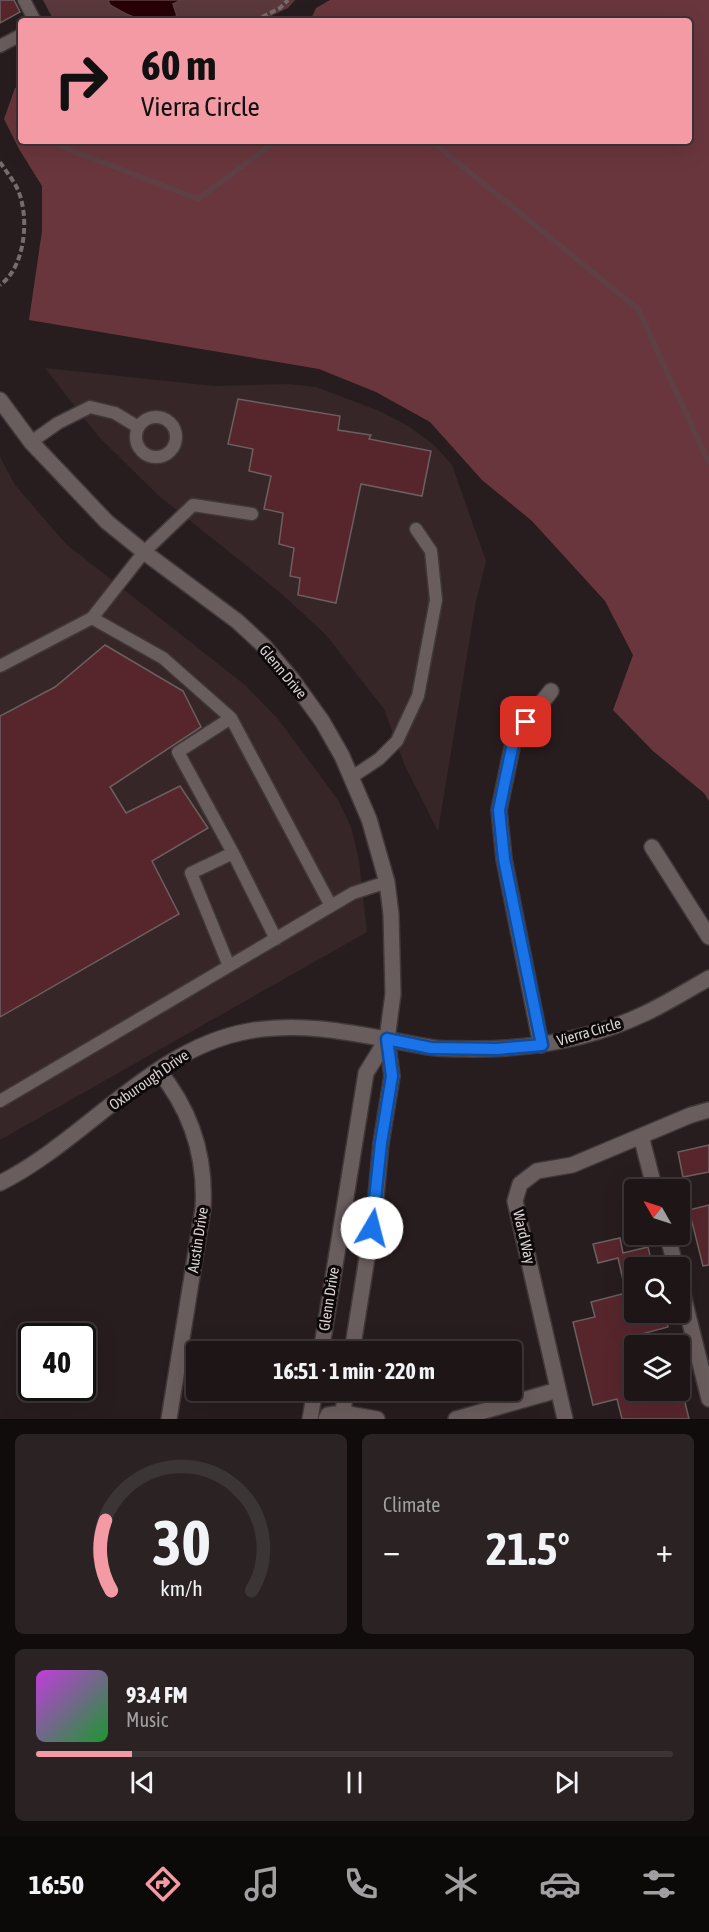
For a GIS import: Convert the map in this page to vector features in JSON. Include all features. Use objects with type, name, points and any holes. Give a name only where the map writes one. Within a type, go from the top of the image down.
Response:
[{"type":"street","name":"Glenn Drive","points":[[0,400],[31,442],[68,484],[107,522],[237,621],[264,646],[322,721],[342,756],[369,819],[387,882],[393,945],[393,994],[387,1039],[392,1076],[381,1143],[375,1207],[354,1341]]},
{"type":"street","points":[[542,1045],[504,859],[499,810],[514,738],[551,691]]},
{"type":"street","points":[[652,847],[709,937]]},
{"type":"street","name":"Vierra Circle","points":[[387,1039],[431,1048],[497,1049],[542,1045],[610,1028],[645,1014],[709,978]]},
{"type":"street","name":"Oxburough Drive","points":[[0,1183],[47,1155],[158,1070],[188,1051],[217,1039],[280,1026],[311,1027],[387,1039]]},
{"type":"street","name":"Glenn Drive","points":[[323,1341],[366,1072],[387,1039]]},
{"type":"street","name":"Austin Drive","points":[[158,1070],[178,1098],[195,1133],[200,1151],[204,1189],[201,1220],[168,1419]]},
{"type":"street","name":"Ward Way","points":[[565,1419],[516,1201],[520,1184],[537,1171],[572,1165],[709,1110]]},
{"type":"street","points":[[641,1136],[652,1179]]},
{"type":"street","points":[[690,1323],[709,1400]]},
{"type":"street","points":[[456,1419],[558,1390]]},
{"type":"street","points":[[310,1419],[313,1401]]},
{"type":"street","points":[[342,1416],[344,1401]]},
{"type":"street","points":[[326,1419],[328,1415],[377,1419]]},
{"type":"lane","points":[[24,0],[33,18]]},
{"type":"lane","points":[[0,46],[18,37]]},
{"type":"lane","points":[[31,442],[57,423],[90,406],[115,413],[138,428]]},
{"type":"lane","points":[[0,666],[93,618],[144,552],[193,505],[252,514]]},
{"type":"lane","points":[[352,777],[379,759],[397,741],[418,696],[436,600],[431,551],[416,529]]},
{"type":"lane","points":[[93,618],[163,658],[231,718],[331,906]]},
{"type":"lane","points":[[231,718],[178,752],[233,853],[276,939]]},
{"type":"lane","points":[[229,966],[191,873],[233,853]]},
{"type":"lane","points":[[0,1101],[331,906],[353,894],[387,882]]},
{"type":"path","points":[[260,18],[280,8],[288,0]]},
{"type":"path","points":[[0,162],[17,187],[23,227],[22,251],[16,265],[0,285]]},
{"type":"shaded area","points":[[43,0],[295,0],[288,8],[267,18],[52,18]]},
{"type":"shaded area","points":[[108,0],[182,0],[173,4],[177,16],[167,18],[134,18],[110,5]]},
{"type":"shaded area","points":[[330,0],[709,0],[709,801],[704,793],[653,751],[613,710],[633,655],[605,601],[532,521],[482,480],[430,422],[376,392],[319,369],[29,320],[42,231],[42,186],[19,149],[4,119],[15,88],[18,88],[18,144],[692,144],[692,18],[311,18],[316,8]]},
{"type":"shaded area","points":[[45,368],[214,386],[289,384],[316,387],[382,412],[410,427],[435,446],[452,465],[486,561],[476,601],[438,831],[405,766],[384,709],[326,635],[282,594],[159,496],[98,436]]},
{"type":"shaded area","points":[[0,457],[15,485],[66,544],[245,685],[278,719],[338,800],[351,827],[359,860],[367,932],[0,1140]]},
{"type":"building","points":[[0,0],[14,0],[20,12],[0,23]]},
{"type":"building","points":[[238,399],[340,416],[338,430],[371,435],[369,439],[431,451],[422,496],[361,484],[336,603],[298,595],[300,578],[290,576],[294,548],[279,544],[283,513],[264,509],[271,476],[249,471],[253,449],[228,444]]},
{"type":"building","points":[[105,645],[183,691],[201,727],[110,787],[126,813],[180,786],[208,828],[152,861],[179,914],[0,1017],[0,716],[55,687]]},
{"type":"building","points":[[709,1145],[709,1172],[683,1177],[678,1152]]},
{"type":"building","points":[[709,1205],[709,1265],[703,1266],[690,1210]]},
{"type":"building","points":[[620,1238],[623,1253],[648,1247],[650,1257],[624,1257],[624,1284],[618,1258],[598,1263],[593,1244]]},
{"type":"building","points":[[624,1294],[624,1323],[667,1323],[668,1327],[638,1335],[624,1335],[624,1401],[685,1401],[689,1419],[622,1419],[617,1399],[593,1405],[573,1322],[595,1317],[591,1302]]},
{"type":"waterway","points":[[58,145],[198,199],[272,144]]},
{"type":"waterway","points":[[435,144],[638,309],[709,463]]},
{"type":"route","points":[[372,1228],[381,1143],[392,1076],[387,1039],[431,1048],[497,1049],[542,1045],[504,859],[499,810],[514,738],[526,722]]}]
